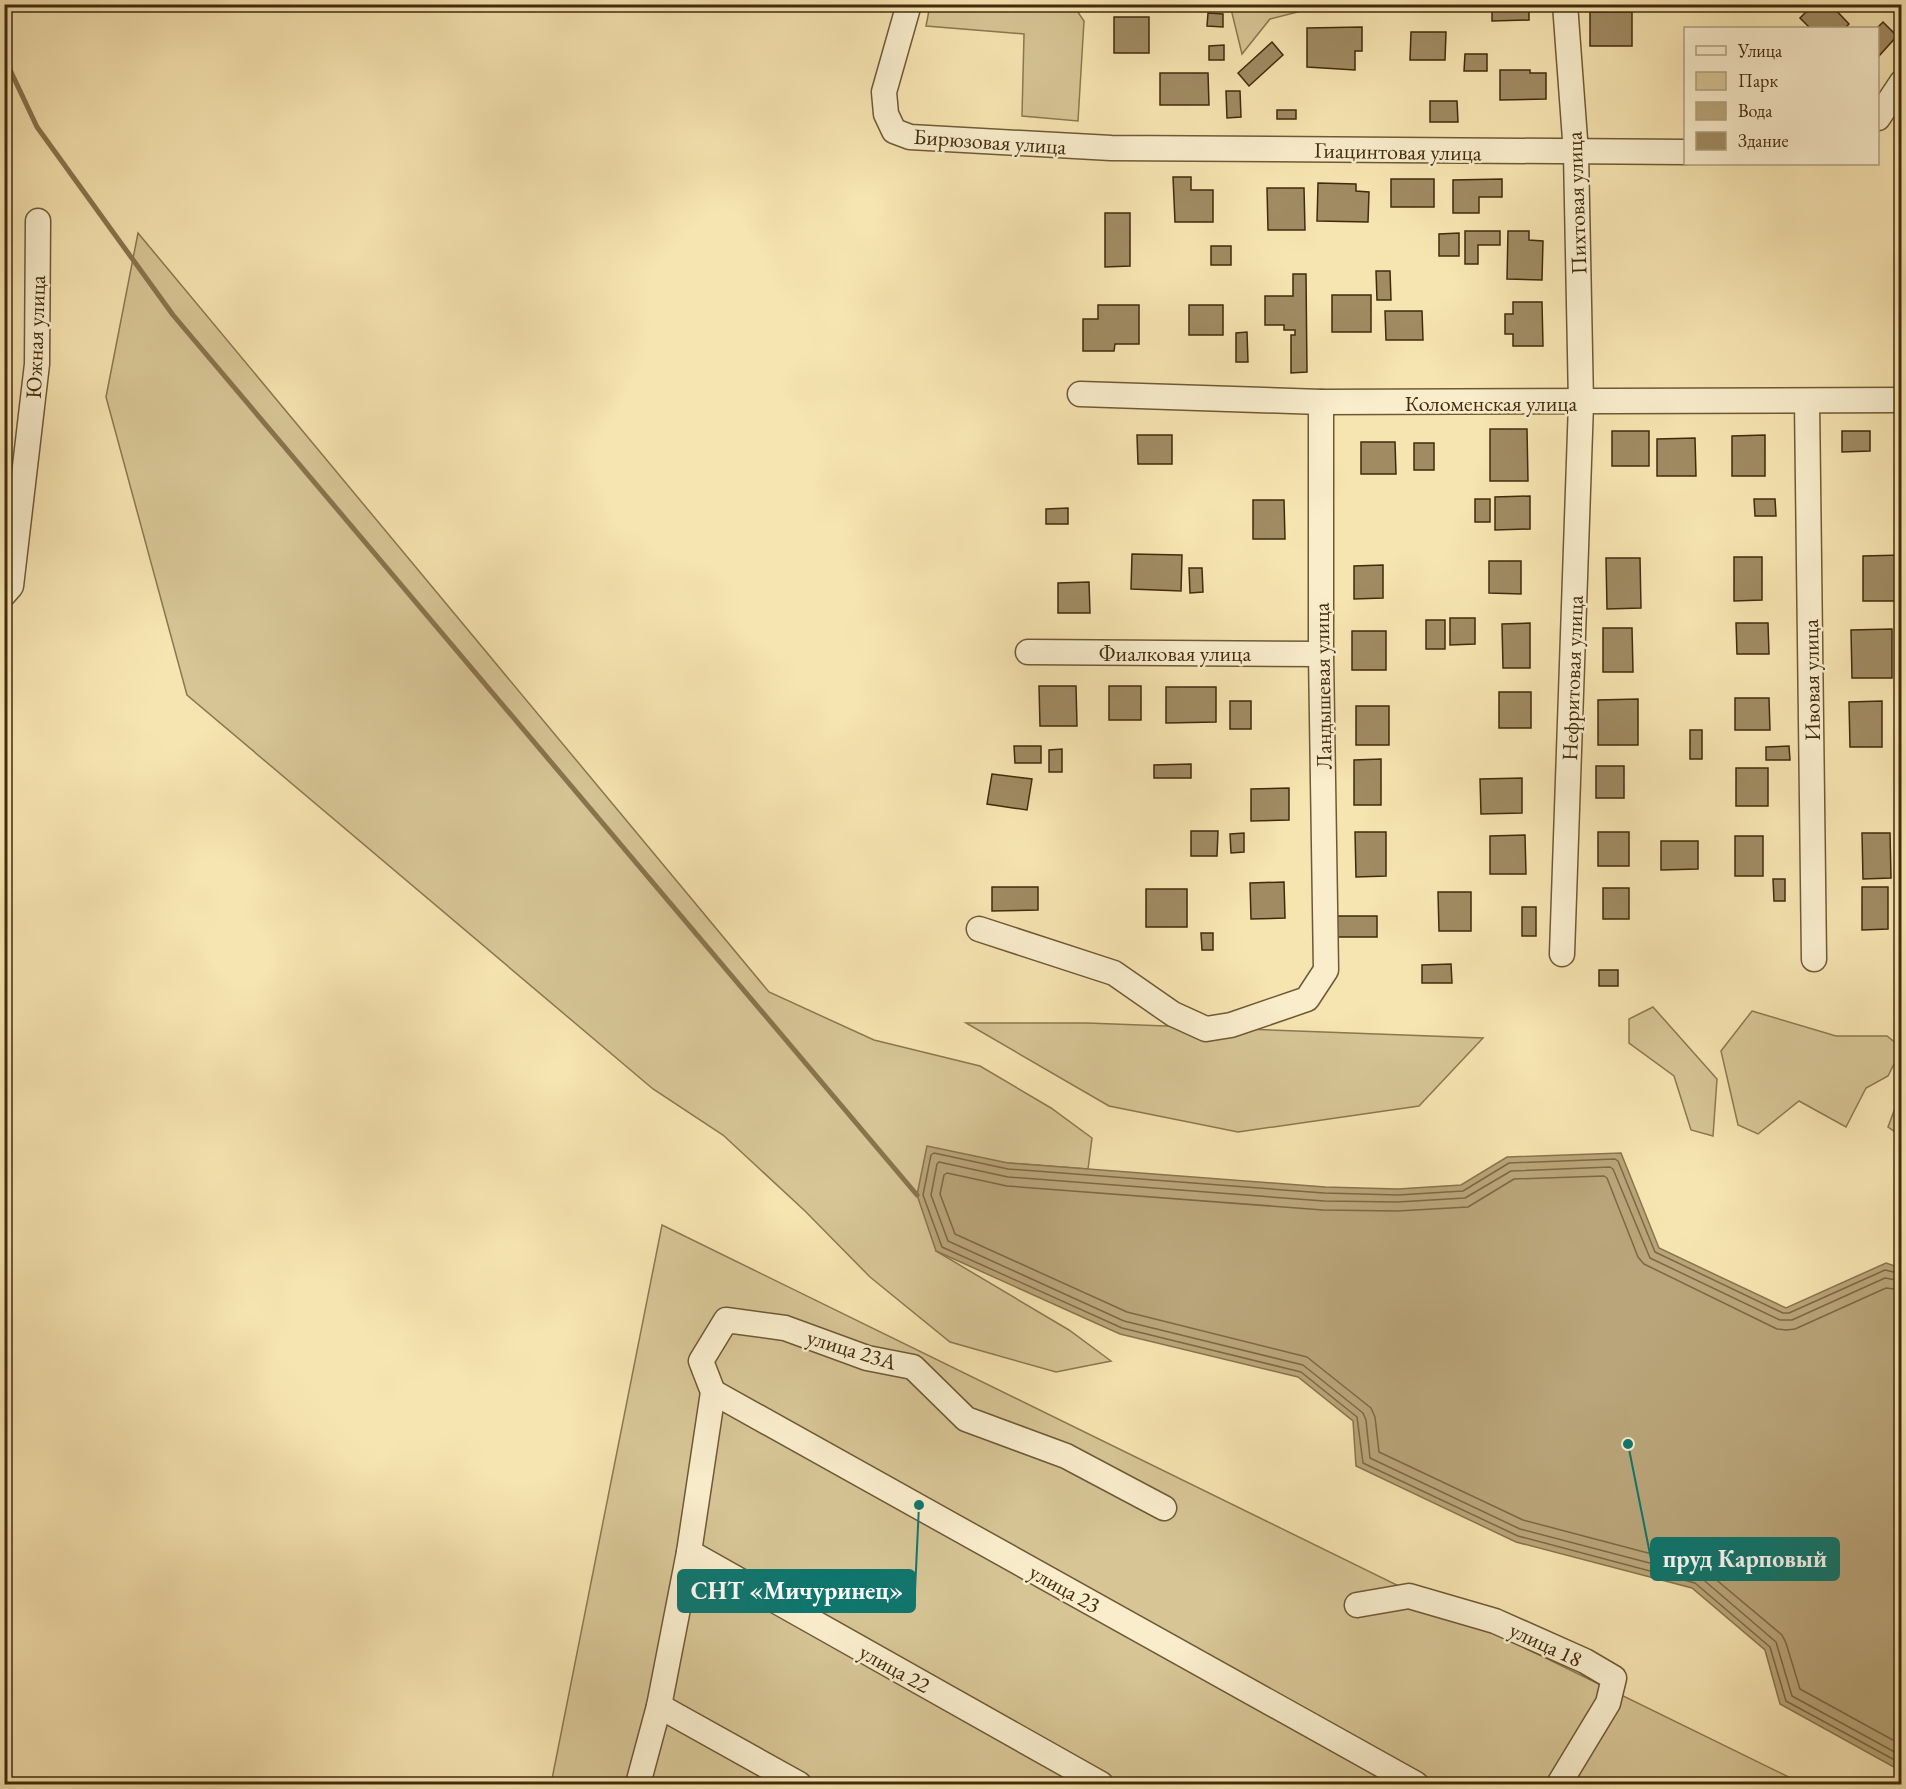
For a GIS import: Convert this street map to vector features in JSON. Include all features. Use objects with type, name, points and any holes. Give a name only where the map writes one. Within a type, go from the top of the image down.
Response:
[{"type":"street","name":"Бирюзовая улица","points":[[909,4],[884,92],[885,114],[894,131],[910,137],[1111,148]]},
{"type":"street","name":"Пихтовая улица","points":[[1565,4],[1576,153],[1581,403]]},
{"type":"street","points":[[1879,116],[1902,82]]},
{"type":"street","name":"Гиацинтовая улица","points":[[1111,148],[1684,152]]},
{"type":"street","name":"Южная улица","points":[[4,594],[11,586],[37,364],[38,221]]},
{"type":"street","name":"Коломенская улица","points":[[1080,394],[1322,402],[1581,403],[1902,400]]},
{"type":"street","name":"Ландышевая улица","points":[[979,929],[1114,973],[1173,1014],[1206,1029],[1231,1025],[1307,999],[1326,969],[1321,654],[1322,402]]},
{"type":"street","name":"Ивовая улица","points":[[1807,402],[1814,959]]},
{"type":"street","name":"Нефритовая улица","points":[[1562,954],[1581,403]]},
{"type":"street","name":"Фиалковая улица","points":[[1028,652],[1321,654]]},
{"type":"street","name":"улица 23А","points":[[713,1392],[701,1361],[726,1320],[785,1328],[867,1358],[913,1367],[966,1419],[1066,1456],[1164,1508]]},
{"type":"street","points":[[638,1785],[659,1706],[689,1552],[713,1392]]},
{"type":"street","name":"улица 23","points":[[713,1392],[1416,1785]]},
{"type":"street","name":"улица 22","points":[[689,1552],[1101,1785]]},
{"type":"street","name":"улица 18","points":[[1357,1605],[1409,1596],[1495,1620],[1585,1661],[1614,1678],[1608,1702],[1559,1785]]},
{"type":"street","points":[[659,1706],[799,1785]]},
{"type":"green space","points":[[1230,4],[1325,5],[1270,19],[1242,54]]},
{"type":"green space","points":[[930,5],[1073,5],[1084,21],[1078,121],[1022,116],[1024,34],[926,26]]},
{"type":"green space","points":[[138,233],[769,992],[874,1040],[980,1066],[1051,1108],[1092,1138],[1088,1169],[1008,1163],[936,1251],[1069,1330],[1111,1361],[1056,1372],[950,1342],[870,1277],[805,1211],[723,1135],[653,1089],[187,695],[106,397]]},
{"type":"green space","points":[[1653,1007],[1717,1079],[1713,1136],[1691,1130],[1674,1076],[1629,1043],[1629,1019]]},
{"type":"green space","points":[[1752,1011],[1836,1036],[1887,1036],[1901,1047],[1901,1050],[1888,1076],[1866,1088],[1846,1127],[1799,1101],[1758,1134],[1738,1125],[1721,1051]]},
{"type":"green space","points":[[966,1023],[1087,1023],[1483,1038],[1419,1106],[1238,1132],[1109,1106]]},
{"type":"green space","points":[[1901,1092],[1901,1136],[1888,1127]]},
{"type":"green space","points":[[662,1225],[1803,1784],[551,1784]]},
{"type":"water","points":[[927,1146],[1008,1163],[1325,1187],[1398,1189],[1461,1185],[1507,1157],[1621,1153],[1659,1248],[1786,1308],[1886,1263],[1901,1268],[1901,1771],[1780,1704],[1765,1650],[1692,1588],[1516,1542],[1356,1466],[1353,1421],[1298,1377],[1120,1334],[936,1251],[917,1195]]},
{"type":"building","points":[[1492,4],[1529,4],[1529,20],[1492,21]]},
{"type":"building","points":[[1814,4],[1833,4],[1832,6],[1849,24],[1846,27],[1809,27],[1800,18]]},
{"type":"building","points":[[1590,12],[1632,12],[1632,46],[1590,46]]},
{"type":"building","points":[[1208,13],[1223,14],[1223,27],[1207,26]]},
{"type":"building","points":[[1114,17],[1149,17],[1149,53],[1114,53]]},
{"type":"building","points":[[1883,22],[1897,36],[1879,56],[1879,27]]},
{"type":"building","points":[[1362,27],[1362,51],[1355,51],[1355,70],[1307,67],[1307,28]]},
{"type":"building","points":[[1411,32],[1446,32],[1445,60],[1410,60]]},
{"type":"building","points":[[1272,42],[1283,55],[1249,86],[1238,73]]},
{"type":"building","points":[[1224,45],[1224,60],[1209,60],[1209,46]]},
{"type":"building","points":[[1465,54],[1487,54],[1487,71],[1464,71]]},
{"type":"building","points":[[1500,70],[1530,70],[1530,73],[1546,73],[1546,99],[1500,100]]},
{"type":"building","points":[[1160,73],[1208,73],[1209,105],[1160,105]]},
{"type":"building","points":[[1226,91],[1240,91],[1241,117],[1227,118]]},
{"type":"building","points":[[1430,101],[1457,101],[1458,122],[1430,122]]},
{"type":"building","points":[[1277,110],[1296,110],[1296,119],[1277,119]]},
{"type":"building","points":[[1173,177],[1191,177],[1191,190],[1213,190],[1213,222],[1175,222]]},
{"type":"building","points":[[1391,179],[1434,179],[1434,207],[1391,207]]},
{"type":"building","points":[[1502,179],[1502,197],[1479,197],[1479,213],[1453,213],[1453,180]]},
{"type":"building","points":[[1318,183],[1356,184],[1356,191],[1369,192],[1368,222],[1317,221]]},
{"type":"building","points":[[1267,188],[1304,188],[1305,230],[1268,230]]},
{"type":"building","points":[[4,210],[10,210],[10,244],[4,244]]},
{"type":"building","points":[[1105,213],[1130,213],[1130,266],[1105,267]]},
{"type":"building","points":[[1465,231],[1500,231],[1500,245],[1478,245],[1478,264],[1465,264]]},
{"type":"building","points":[[1508,231],[1529,231],[1529,240],[1543,241],[1542,280],[1507,279]]},
{"type":"building","points":[[1459,233],[1459,256],[1439,256],[1439,234]]},
{"type":"building","points":[[1211,246],[1231,246],[1231,265],[1211,265]]},
{"type":"building","points":[[1376,271],[1390,271],[1391,300],[1377,300]]},
{"type":"building","points":[[1293,274],[1306,274],[1307,372],[1291,373],[1291,335],[1295,335],[1295,330],[1284,330],[1284,325],[1265,325],[1265,296],[1293,296]]},
{"type":"building","points":[[1332,295],[1371,295],[1371,332],[1332,332]]},
{"type":"building","points":[[1513,302],[1542,302],[1543,346],[1513,346],[1513,334],[1505,334],[1505,314],[1513,314]]},
{"type":"building","points":[[1098,305],[1139,305],[1139,344],[1115,344],[1114,351],[1083,351],[1083,319],[1098,319]]},
{"type":"building","points":[[1189,305],[1223,305],[1223,335],[1189,335]]},
{"type":"building","points":[[1385,311],[1422,311],[1423,340],[1386,340]]},
{"type":"building","points":[[1247,332],[1248,362],[1236,362],[1236,333]]},
{"type":"building","points":[[1490,429],[1527,429],[1528,481],[1490,481]]},
{"type":"building","points":[[1612,431],[1649,431],[1649,466],[1612,466]]},
{"type":"building","points":[[1842,431],[1870,431],[1870,451],[1842,452]]},
{"type":"building","points":[[1137,435],[1172,435],[1172,464],[1138,464]]},
{"type":"building","points":[[1765,435],[1765,476],[1732,476],[1732,436]]},
{"type":"building","points":[[1695,438],[1696,476],[1657,476],[1657,439]]},
{"type":"building","points":[[1361,442],[1395,442],[1396,474],[1361,474]]},
{"type":"building","points":[[1414,443],[1434,443],[1434,470],[1414,470]]},
{"type":"building","points":[[1530,496],[1530,529],[1495,530],[1495,497]]},
{"type":"building","points":[[1475,499],[1490,499],[1490,522],[1475,522]]},
{"type":"building","points":[[1754,499],[1775,499],[1776,516],[1755,516]]},
{"type":"building","points":[[1253,500],[1284,500],[1285,539],[1253,539]]},
{"type":"building","points":[[1068,508],[1068,524],[1046,524],[1046,509]]},
{"type":"building","points":[[1132,554],[1182,555],[1181,591],[1131,589]]},
{"type":"building","points":[[1902,555],[1902,601],[1863,601],[1863,556]]},
{"type":"building","points":[[1734,557],[1762,557],[1762,600],[1734,601]]},
{"type":"building","points":[[1606,558],[1640,558],[1641,608],[1607,609]]},
{"type":"building","points":[[1489,561],[1521,561],[1521,594],[1489,593]]},
{"type":"building","points":[[1383,565],[1383,598],[1354,599],[1354,566]]},
{"type":"building","points":[[1189,568],[1202,568],[1203,592],[1190,593]]},
{"type":"building","points":[[1089,582],[1090,613],[1058,613],[1058,583]]},
{"type":"building","points":[[1450,618],[1475,618],[1475,644],[1450,645]]},
{"type":"building","points":[[1426,620],[1445,620],[1445,649],[1426,649]]},
{"type":"building","points":[[1530,623],[1530,668],[1503,668],[1502,624]]},
{"type":"building","points":[[1736,623],[1768,623],[1769,654],[1737,654]]},
{"type":"building","points":[[1603,628],[1632,628],[1633,672],[1603,672]]},
{"type":"building","points":[[1892,629],[1892,678],[1852,678],[1851,630]]},
{"type":"building","points":[[1352,631],[1386,631],[1386,670],[1352,670]]},
{"type":"building","points":[[1039,686],[1076,686],[1077,726],[1040,726]]},
{"type":"building","points":[[1109,686],[1141,686],[1141,720],[1109,720]]},
{"type":"building","points":[[1166,687],[1216,687],[1216,722],[1166,723]]},
{"type":"building","points":[[1499,692],[1531,692],[1531,728],[1499,728]]},
{"type":"building","points":[[1735,698],[1769,698],[1770,730],[1735,730]]},
{"type":"building","points":[[1638,699],[1638,745],[1598,745],[1598,700]]},
{"type":"building","points":[[1230,701],[1251,701],[1251,729],[1230,729]]},
{"type":"building","points":[[1882,701],[1882,747],[1850,747],[1849,702]]},
{"type":"building","points":[[1356,706],[1389,706],[1389,745],[1356,745]]},
{"type":"building","points":[[1690,730],[1702,730],[1702,759],[1690,759]]},
{"type":"building","points":[[1014,746],[1041,746],[1041,763],[1015,763]]},
{"type":"building","points":[[1789,746],[1790,760],[1766,760],[1766,747]]},
{"type":"building","points":[[1062,749],[1062,772],[1049,772],[1049,750]]},
{"type":"building","points":[[1381,759],[1381,805],[1354,805],[1354,760]]},
{"type":"building","points":[[1191,764],[1191,778],[1154,778],[1154,765]]},
{"type":"building","points":[[1596,766],[1624,766],[1624,798],[1596,798]]},
{"type":"building","points":[[1736,768],[1768,768],[1768,806],[1736,806]]},
{"type":"building","points":[[992,774],[1032,779],[1027,810],[987,804]]},
{"type":"building","points":[[1522,778],[1522,813],[1481,814],[1480,779]]},
{"type":"building","points":[[1289,788],[1289,820],[1251,821],[1251,789]]},
{"type":"building","points":[[1191,831],[1218,831],[1217,856],[1191,856]]},
{"type":"building","points":[[1355,832],[1386,832],[1386,876],[1356,877]]},
{"type":"building","points":[[1598,832],[1629,832],[1629,866],[1598,866]]},
{"type":"building","points":[[1244,833],[1244,852],[1231,853],[1230,834]]},
{"type":"building","points":[[1862,833],[1890,833],[1891,878],[1863,879]]},
{"type":"building","points":[[1525,835],[1526,874],[1490,874],[1490,836]]},
{"type":"building","points":[[1735,836],[1763,836],[1763,876],[1735,876]]},
{"type":"building","points":[[1661,841],[1698,841],[1698,869],[1661,870]]},
{"type":"building","points":[[1773,879],[1785,879],[1785,901],[1774,901]]},
{"type":"building","points":[[1284,882],[1285,918],[1251,919],[1250,883]]},
{"type":"building","points":[[992,887],[1038,887],[1038,910],[992,911]]},
{"type":"building","points":[[1862,887],[1888,887],[1888,929],[1862,930]]},
{"type":"building","points":[[1603,888],[1629,888],[1629,919],[1603,919]]},
{"type":"building","points":[[1146,889],[1187,889],[1187,927],[1146,927]]},
{"type":"building","points":[[1438,892],[1471,892],[1471,931],[1439,931]]},
{"type":"building","points":[[1522,907],[1536,907],[1536,936],[1522,936]]},
{"type":"building","points":[[1337,916],[1377,916],[1377,937],[1337,937]]},
{"type":"building","points":[[1201,933],[1213,933],[1213,950],[1202,950]]},
{"type":"building","points":[[1451,964],[1452,983],[1422,983],[1422,965]]},
{"type":"building","points":[[1599,970],[1618,970],[1618,986],[1599,986]]},
{"type":"waterway","points":[[4,57],[37,127],[173,315],[917,1195]]},
{"type":"place","name":"пруд Карповый","points":[[1628,1444]]},
{"type":"place","name":"СНТ «Мичуринец»","points":[[919,1505]]}]
